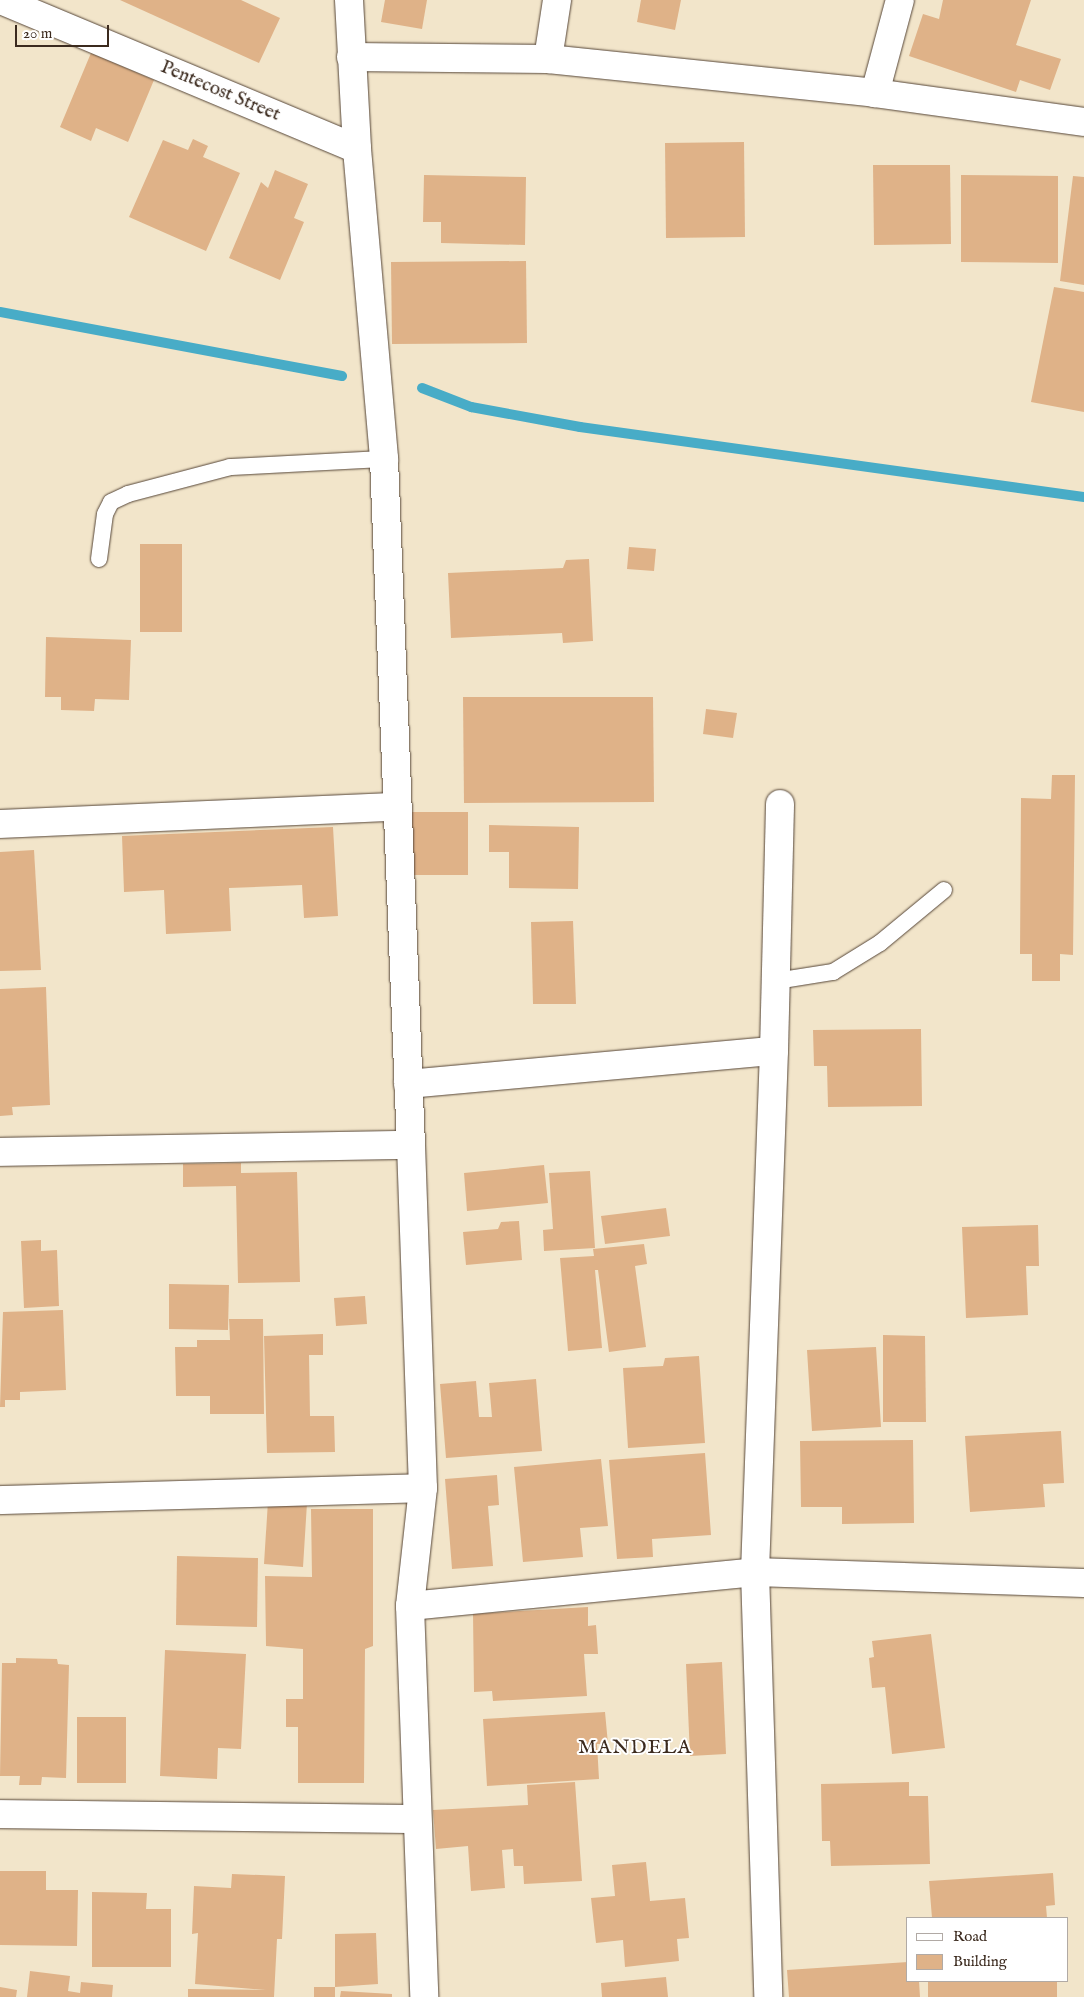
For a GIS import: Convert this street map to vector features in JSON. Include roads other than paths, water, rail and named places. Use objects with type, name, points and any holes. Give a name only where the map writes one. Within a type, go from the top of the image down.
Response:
[{"type":"street","name":"Pentecost Street","points":[[1,0],[357,149]]},
{"type":"street","points":[[349,0],[357,149],[384,459],[396,807],[424,1488],[410,1606],[416,1818],[424,1997]]},
{"type":"street","points":[[548,59],[558,0]]},
{"type":"street","points":[[876,93],[900,0]]},
{"type":"street","points":[[351,57],[548,59],[876,93],[1084,122]]},
{"type":"street","points":[[768,1997],[755,1572],[774,1051],[780,804]]},
{"type":"street","points":[[0,824],[396,807]]},
{"type":"street","points":[[408,1084],[774,1051]]},
{"type":"street","points":[[0,1152],[411,1145]]},
{"type":"street","points":[[0,1500],[424,1488]]},
{"type":"street","points":[[410,1606],[755,1572],[1084,1584]]},
{"type":"street","points":[[0,1814],[416,1818]]},
{"type":"lane","points":[[99,558],[105,514],[111,502],[128,494],[230,467],[384,459]]},
{"type":"lane","points":[[776,981],[833,972],[880,943],[944,890]]},
{"type":"waterway","points":[[0,312],[342,376]]},
{"type":"waterway","points":[[422,388],[471,407],[580,427],[1084,497]]},
{"type":"district","name":"MANDELA","points":[[635,1747]]}]
